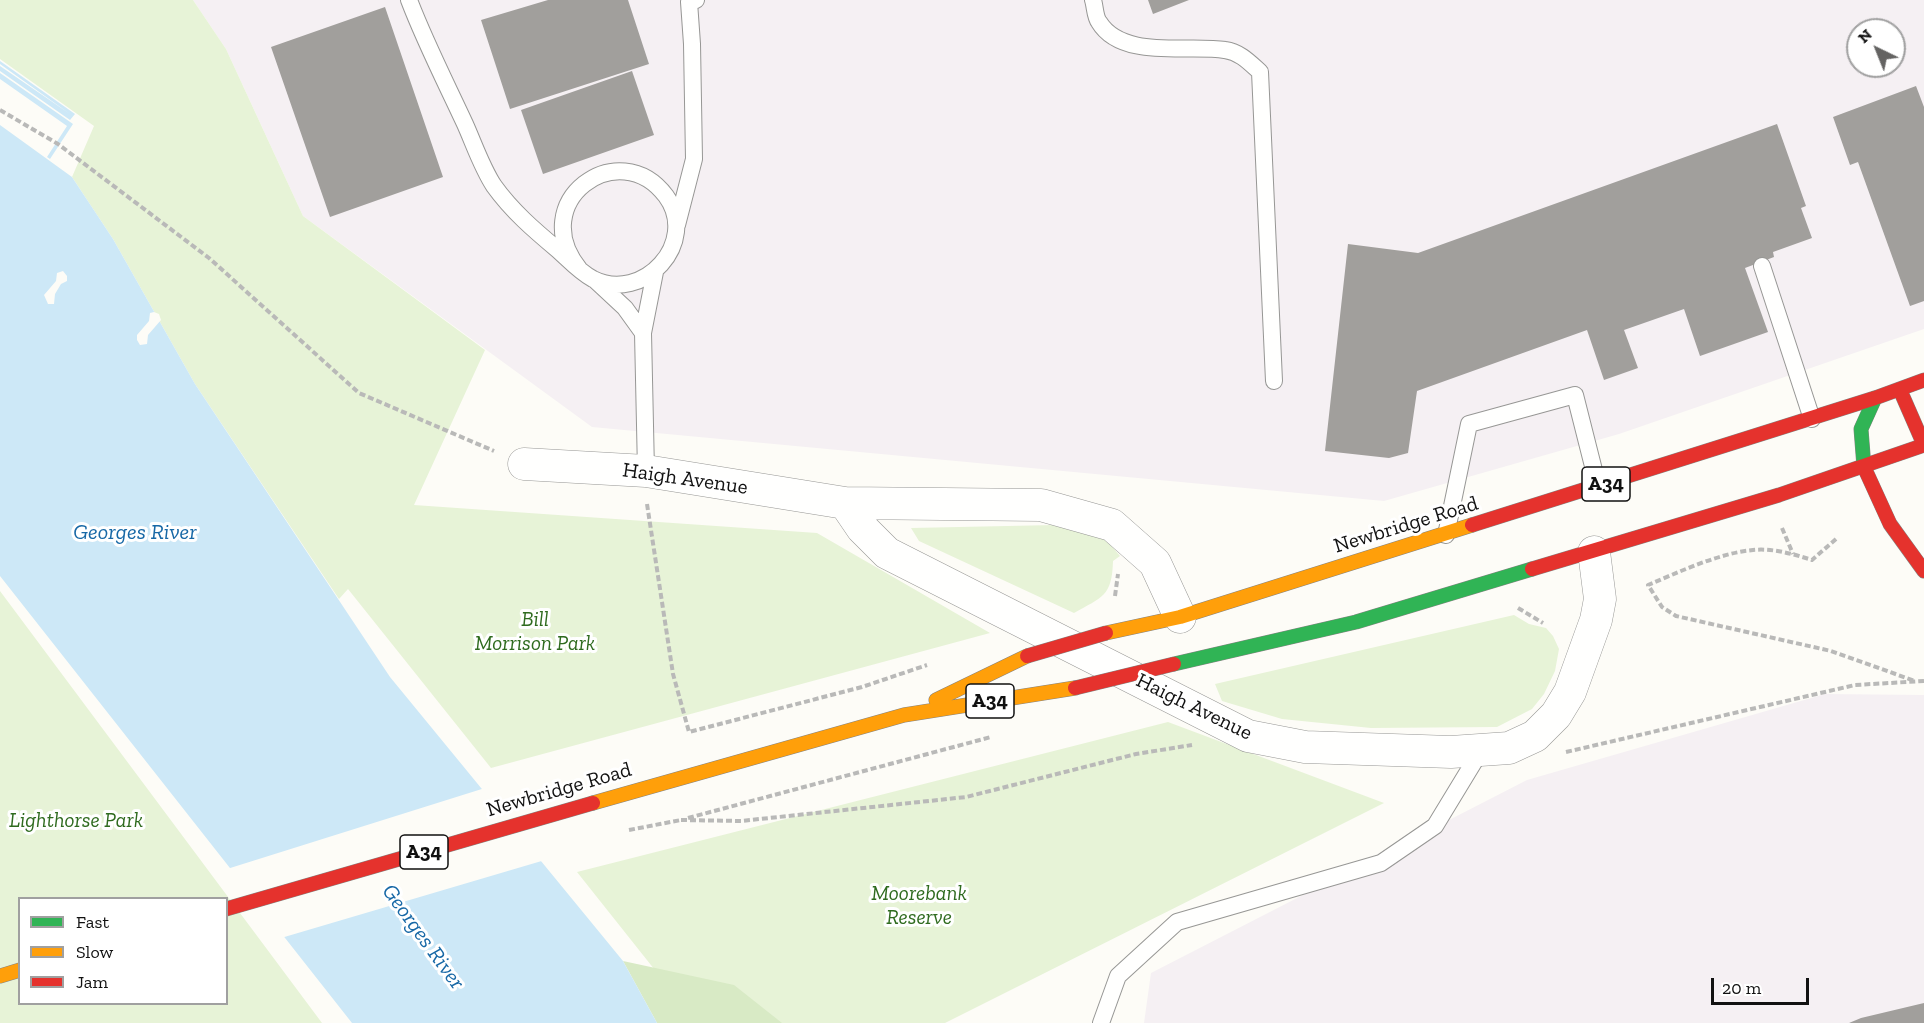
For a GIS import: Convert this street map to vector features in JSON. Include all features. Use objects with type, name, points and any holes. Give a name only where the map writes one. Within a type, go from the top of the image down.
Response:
[{"type":"main road","name":"Newbridge Road","points":[[904,715],[1027,656],[1106,633],[1180,617],[1812,419],[1924,380]]},
{"type":"main road","points":[[1900,390],[1924,445]]},
{"type":"main road","points":[[1875,398],[1862,429],[1864,467],[1890,524],[1924,571]]},
{"type":"main road","name":"Newbridge Road","points":[[228,908],[904,715],[1075,688],[1356,622],[1594,552],[1864,467],[1924,445]]},
{"type":"main road","points":[[0,976],[18,971]]},
{"type":"street","name":"Haigh Avenue","points":[[524,464],[646,471],[845,503],[1041,505],[1112,525],[1155,562],[1180,617]]},
{"type":"street","name":"Haigh Avenue","points":[[845,503],[862,528],[887,552],[1248,736],[1305,747],[1480,752],[1509,748],[1535,736],[1556,715],[1570,692],[1600,599],[1594,552]]},
{"type":"lane","points":[[409,0],[493,184],[520,218],[625,308],[643,333]]},
{"type":"lane","points":[[1093,0],[1099,22],[1117,39],[1142,47],[1227,50],[1244,57],[1260,72],[1274,381]]},
{"type":"lane","points":[[676,229],[674,213],[667,198],[656,185],[643,177],[627,172],[610,172],[595,177],[581,186],[571,198],[562,228],[564,243],[570,258],[587,275],[625,285],[655,272],[670,253],[694,159],[691,1]]},
{"type":"lane","points":[[1762,266],[1812,419]]},
{"type":"lane","points":[[646,471],[643,333],[655,272]]},
{"type":"lane","points":[[1446,535],[1469,424],[1575,394],[1598,486]]},
{"type":"lane","points":[[1101,1023],[1118,976],[1177,922],[1381,863],[1436,826],[1480,752]]},
{"type":"path","points":[[0,110],[58,144],[209,258],[359,393],[524,464]]},
{"type":"path","points":[[646,471],[648,510],[673,674],[688,732],[862,687],[930,664]]},
{"type":"path","points":[[1780,519],[1793,554]]},
{"type":"path","points":[[1836,539],[1812,560],[1793,554],[1753,550],[1693,567],[1648,585],[1662,607],[1676,616],[1831,651],[1918,681]]},
{"type":"path","points":[[629,830],[681,820],[1000,735]]},
{"type":"path","points":[[681,820],[741,820],[966,797],[1136,754],[1201,744]]},
{"type":"shaded area","points":[[193,0],[1924,0],[1924,329],[1619,434],[1384,501],[592,427],[303,216],[226,49]]},
{"type":"shaded area","points":[[1825,694],[1924,695],[1924,1023],[1144,1023],[1151,973],[1527,780]]},
{"type":"green space","name":"Bill Morrison Park","points":[[0,0],[193,0],[226,49],[303,216],[485,350],[414,505],[817,533],[990,633],[491,768],[348,589],[339,599],[195,384],[113,239],[72,177],[94,126],[0,59]]},
{"type":"green space","points":[[1055,525],[1105,538],[1120,556],[1113,561],[1110,582],[1104,594],[1074,613],[919,541],[911,528]]},
{"type":"green space","name":"Lighthorse Park","points":[[0,591],[322,1023],[0,1023]]},
{"type":"green space","points":[[1514,615],[1529,624],[1546,628],[1559,649],[1555,671],[1544,694],[1532,709],[1497,727],[1371,728],[1282,719],[1222,701],[1215,684]]},
{"type":"green space","name":"Moorebank Reserve","points":[[1168,722],[1384,803],[945,1023],[697,1023],[577,872]]},
{"type":"green space","points":[[623,961],[734,985],[782,1023],[657,1023]]},
{"type":"water","points":[[0,61],[75,114],[70,120],[0,71],[0,66],[70,114],[0,64]]},
{"type":"water","points":[[0,73],[73,124],[50,159],[47,157],[67,126],[0,79]]},
{"type":"water","name":"Georges River","points":[[0,125],[72,177],[113,239],[195,384],[390,677],[623,961],[657,1023],[352,1023],[0,576]]},
{"type":"pier","points":[[63,271],[67,276],[67,281],[61,284],[55,294],[54,304],[48,304],[44,295],[56,281],[57,273]]},
{"type":"pier","points":[[150,313],[159,314],[161,320],[148,335],[147,344],[140,345],[137,335],[149,321]]},
{"type":"pier","points":[[485,788],[545,860],[281,938],[227,869]]},
{"type":"building","points":[[548,0],[628,0],[649,64],[510,109],[481,20]]},
{"type":"building","points":[[1148,0],[1189,0],[1153,14]]},
{"type":"building","points":[[385,7],[443,177],[330,217],[271,47]]},
{"type":"building","points":[[632,71],[654,135],[543,174],[521,110]]},
{"type":"building","points":[[1916,86],[1924,107],[1924,301],[1910,306],[1858,162],[1850,165],[1833,117]]},
{"type":"building","points":[[1777,124],[1806,206],[1801,208],[1812,238],[1773,252],[1774,257],[1745,268],[1768,332],[1700,356],[1684,309],[1624,330],[1638,368],[1604,380],[1587,330],[1417,391],[1408,453],[1389,458],[1325,451],[1348,244],[1418,253]]},
{"type":"building","points":[[1924,1003],[1924,1023],[1849,1023],[1861,1018]]},
{"type":"traffic: fast","points":[[1864,467],[1861,429],[1875,398]]},
{"type":"traffic: fast","points":[[1174,664],[1356,622],[1532,569]]},
{"type":"traffic: slow","points":[[1106,633],[1180,617],[1472,525]]},
{"type":"traffic: slow","points":[[936,700],[1027,656]]},
{"type":"traffic: slow","points":[[593,803],[904,715],[1075,688]]},
{"type":"traffic: slow","points":[[0,976],[18,971]]},
{"type":"traffic: jam","points":[[1472,525],[1875,398],[1924,380]]},
{"type":"traffic: jam","points":[[1900,390],[1924,445]]},
{"type":"traffic: jam","points":[[1532,569],[1779,495],[1924,445]]},
{"type":"traffic: jam","points":[[1864,467],[1890,524],[1924,571]]},
{"type":"traffic: jam","points":[[1027,656],[1106,633]]},
{"type":"traffic: jam","points":[[1075,688],[1174,664]]},
{"type":"traffic: jam","points":[[228,908],[593,803]]}]
